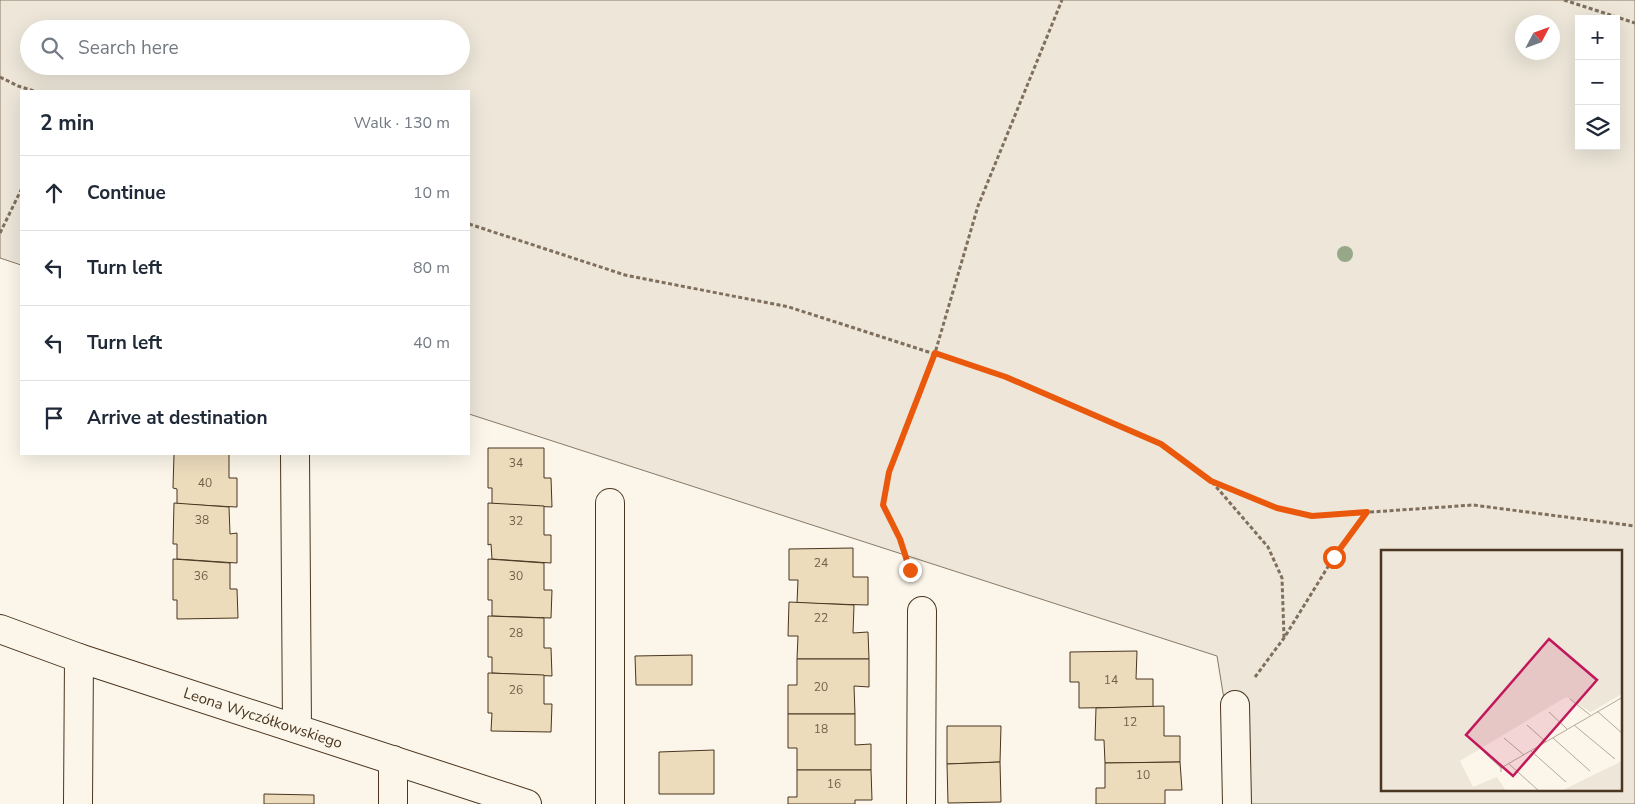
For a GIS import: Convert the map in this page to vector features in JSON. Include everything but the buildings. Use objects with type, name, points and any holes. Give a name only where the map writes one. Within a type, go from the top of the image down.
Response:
[{"type":"street","points":[[295,455],[296,728]]},
{"type":"street","points":[[610,503],[610,804]]},
{"type":"street","points":[[921,804],[922,611]]},
{"type":"street","name":"Leona Wyczółkowskiego","points":[[0,629],[80,658],[527,804]]},
{"type":"street","points":[[78,804],[80,658]]},
{"type":"street","points":[[1235,705],[1237,804]]},
{"type":"street","points":[[393,760],[393,804]]},
{"type":"path","points":[[922,611],[900,539],[883,505],[889,472],[935,353],[978,206],[1062,0]]},
{"type":"path","points":[[1564,0],[1635,23]]},
{"type":"path","points":[[0,77],[31,90]]},
{"type":"path","points":[[0,233],[20,192]]},
{"type":"path","points":[[470,224],[625,275],[789,307],[935,353],[1006,377],[1161,444],[1211,481],[1268,547],[1282,578],[1284,638]]},
{"type":"path","points":[[1211,481],[1277,508],[1312,516],[1473,505],[1635,526]]},
{"type":"path","points":[[1235,705],[1284,638],[1334,557],[1367,512]]},
{"type":"shaded area","points":[[0,0],[1635,0],[1635,804],[1241,804],[1217,656],[470,414],[470,90],[20,90],[20,265],[0,258]]},
{"type":"route","points":[[910,570],[900,539],[883,505],[889,472],[935,353],[1006,377],[1161,444],[1211,481],[1277,508],[1312,516],[1367,512],[1334,557]]}]
